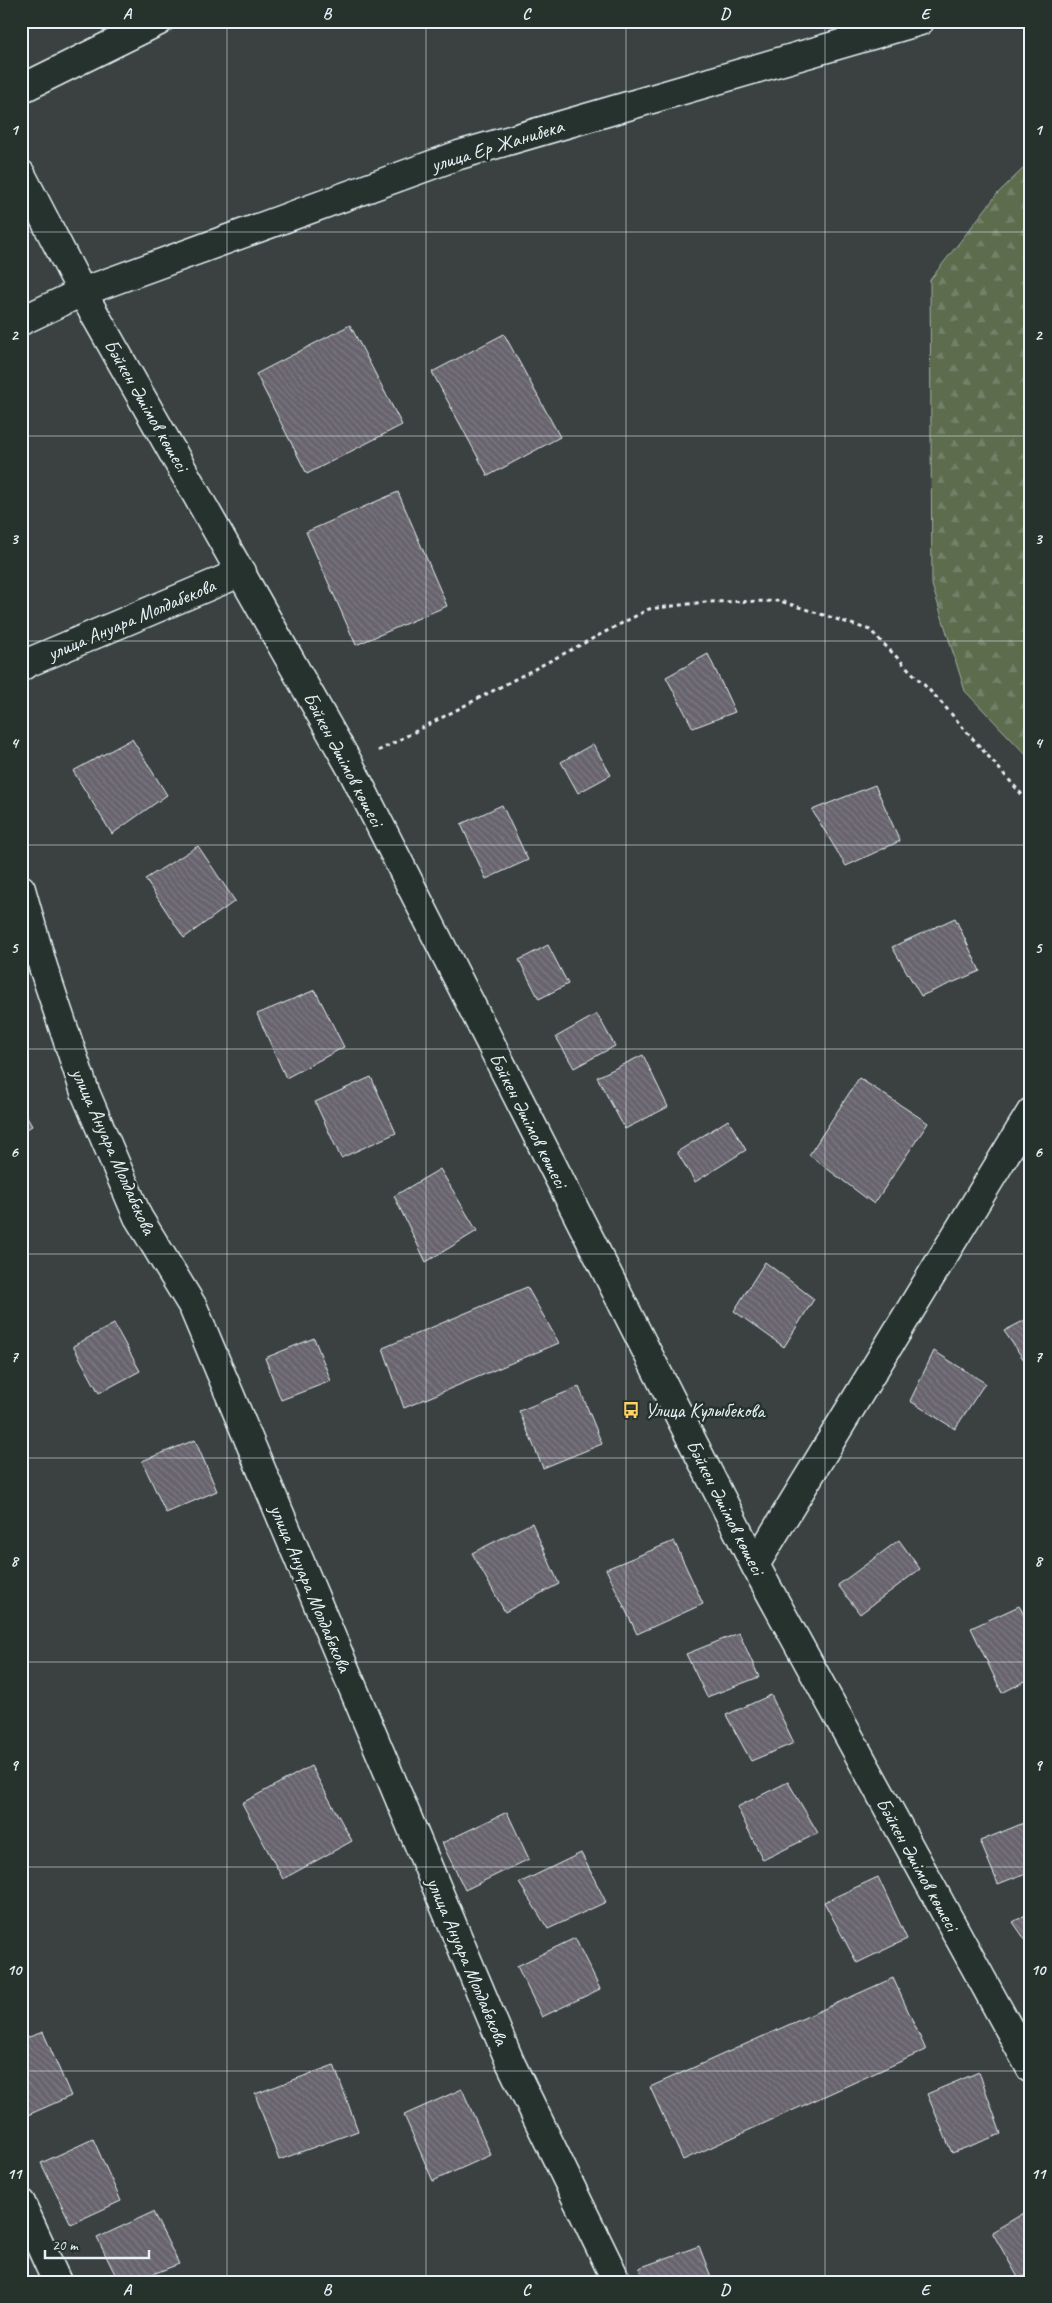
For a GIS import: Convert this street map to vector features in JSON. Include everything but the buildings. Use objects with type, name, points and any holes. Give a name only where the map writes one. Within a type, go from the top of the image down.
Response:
[{"type":"street","points":[[21,89],[159,21]]},
{"type":"street","name":"улица Ер Жанибека","points":[[21,321],[82,292],[460,155],[920,21]]},
{"type":"street","name":"Бәйкен Әшімов көшесі","points":[[21,174],[82,292],[350,766],[755,1565],[1031,2068]]},
{"type":"street","name":"улица Ануара Молдабекова","points":[[21,667],[242,572]]},
{"type":"street","name":"улица Ануара Молдабекова","points":[[21,889],[43,967],[85,1092],[138,1217],[193,1307],[510,2062],[617,2282]]},
{"type":"street","points":[[755,1565],[1031,1112]]},
{"type":"street","points":[[21,2203],[57,2282]]},
{"type":"path","points":[[350,766],[649,609],[706,602],[780,601],[870,630],[939,700],[1031,805]]},
{"type":"green space","points":[[1031,161],[1031,760],[965,691],[932,585],[930,280],[998,193]]},
{"type":"place","name":"Улица Кулыбекова","points":[[631,1410]]}]
